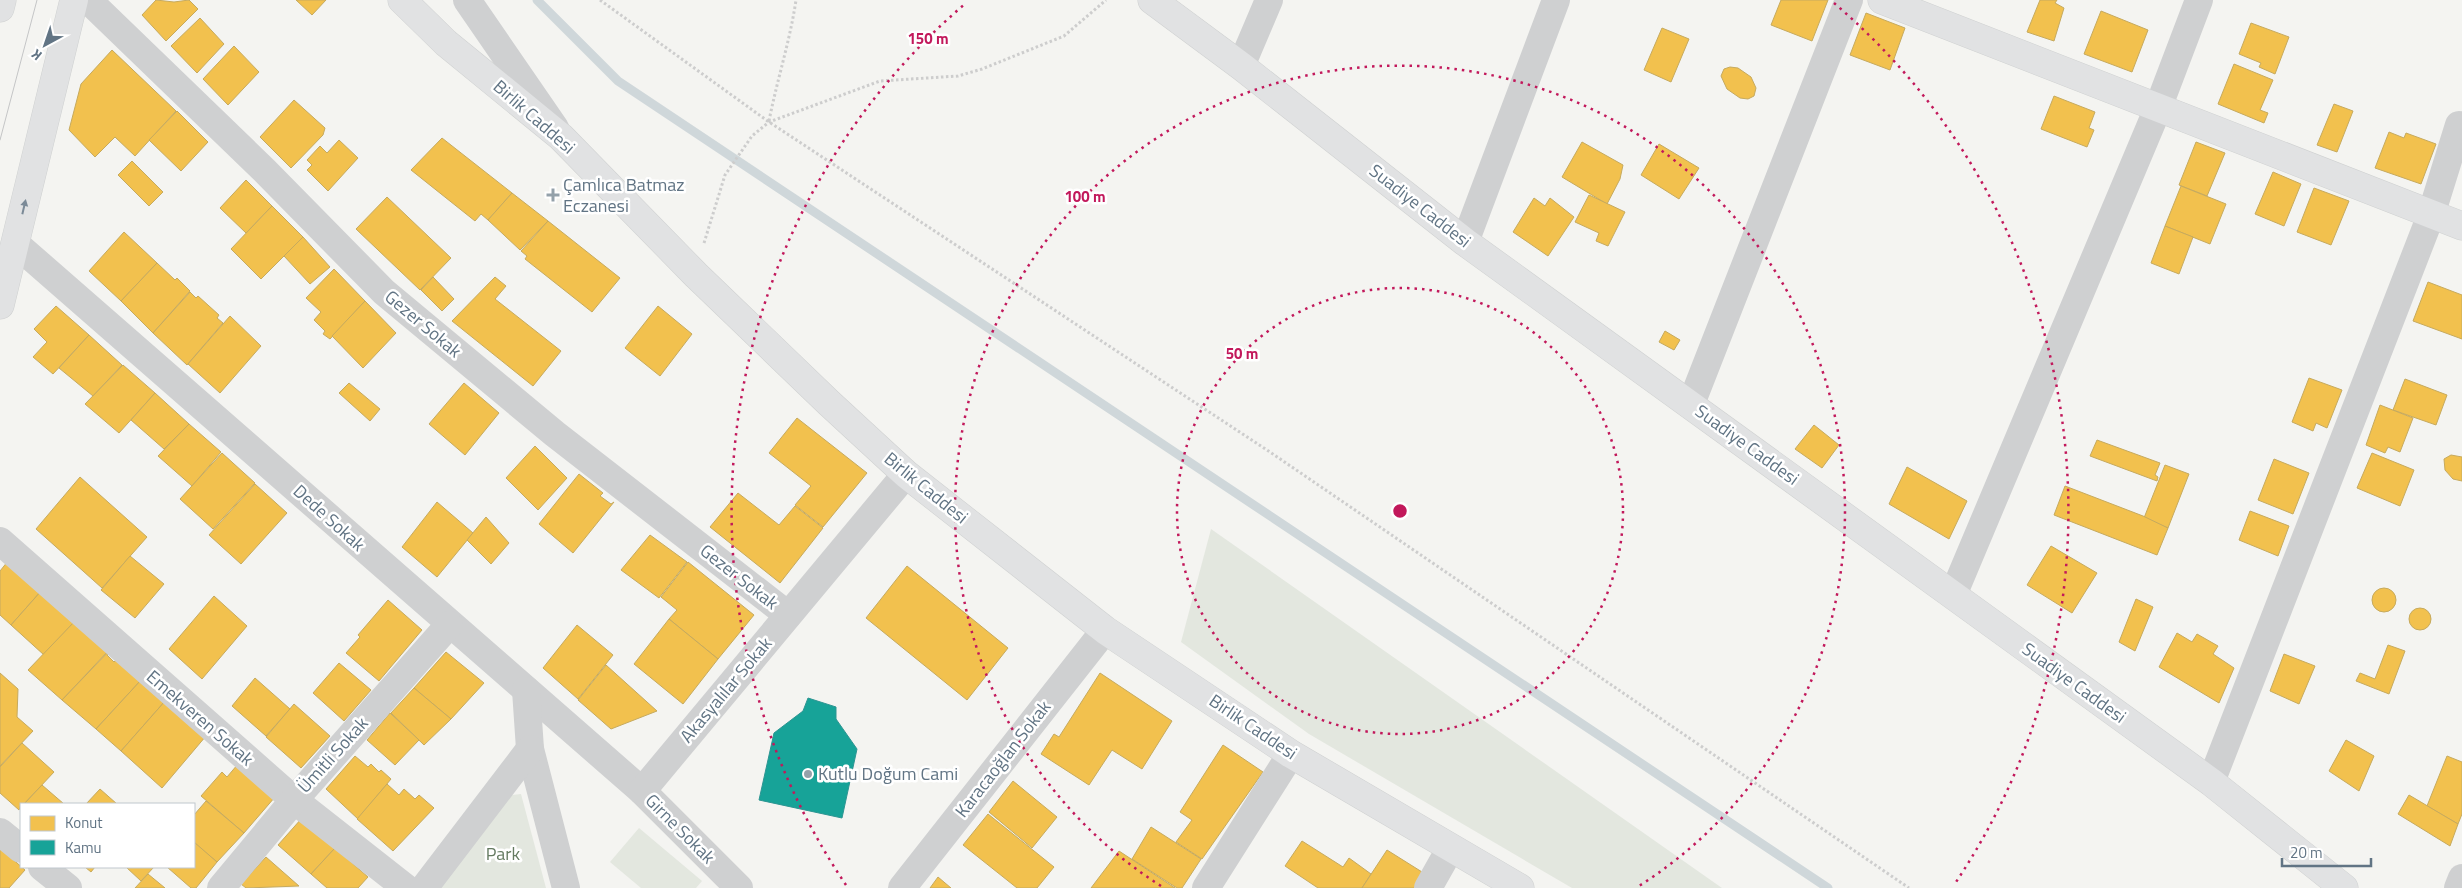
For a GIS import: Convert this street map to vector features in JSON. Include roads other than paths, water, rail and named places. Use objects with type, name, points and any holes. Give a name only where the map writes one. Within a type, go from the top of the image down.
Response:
[{"type":"street","points":[[0,8],[2,0]]},
{"type":"street","points":[[0,305],[74,0]]},
{"type":"street","name":"Gezer Sokak","points":[[88,0],[264,170],[384,292],[555,434],[788,615]]},
{"type":"street","name":"Birlik Caddesi","points":[[402,0],[446,43],[562,137],[696,275],[906,474],[1105,630],[1291,754],[1450,849],[1520,888]]},
{"type":"street","points":[[467,0],[562,137]]},
{"type":"street","name":"Suadiye Caddesi","points":[[1152,0],[1241,66],[1465,242],[2211,782],[2344,888]]},
{"type":"street","points":[[1241,66],[1269,0]]},
{"type":"street","points":[[1465,242],[1556,0]]},
{"type":"street","points":[[1691,404],[1849,0]]},
{"type":"street","points":[[1882,0],[2462,226]]},
{"type":"street","points":[[1953,595],[2158,108],[2199,0]]},
{"type":"street","points":[[2211,782],[2431,215],[2459,125]]},
{"type":"street","name":"Dede Sokak","points":[[16,244],[449,625],[642,791]]},
{"type":"street","name":"Akasyalılar Sokak","points":[[642,791],[906,474]]},
{"type":"street","name":"Emekveren Sokak","points":[[0,541],[294,800],[406,888]]},
{"type":"street","name":"Ümitli Sokak","points":[[221,888],[294,800],[449,625]]},
{"type":"street","name":"Karacaoğlan Sokak","points":[[902,888],[1105,630]]},
{"type":"street","points":[[526,690],[530,749],[566,888]]},
{"type":"street","points":[[424,888],[530,749]]},
{"type":"street","points":[[1206,888],[1291,754]]},
{"type":"street","name":"Girne Sokak","points":[[642,791],[739,888]]},
{"type":"street","points":[[0,832],[20,848]]},
{"type":"street","points":[[1428,888],[1450,849]]},
{"type":"street","points":[[43,868],[68,888]]},
{"type":"street","points":[[2458,888],[2462,878]]},
{"type":"waterway","points":[[537,0],[618,81],[1828,888]]},
{"type":"tram line","points":[[0,140],[37,0]]},
{"type":"place","name":"Çamlıca Batmaz Eczanesi","points":[[553,195]]},
{"type":"place","name":"Kutlu Doğum Cami","points":[[808,774]]},
{"type":"park label","name":"Park","points":[[503,854]]}]
